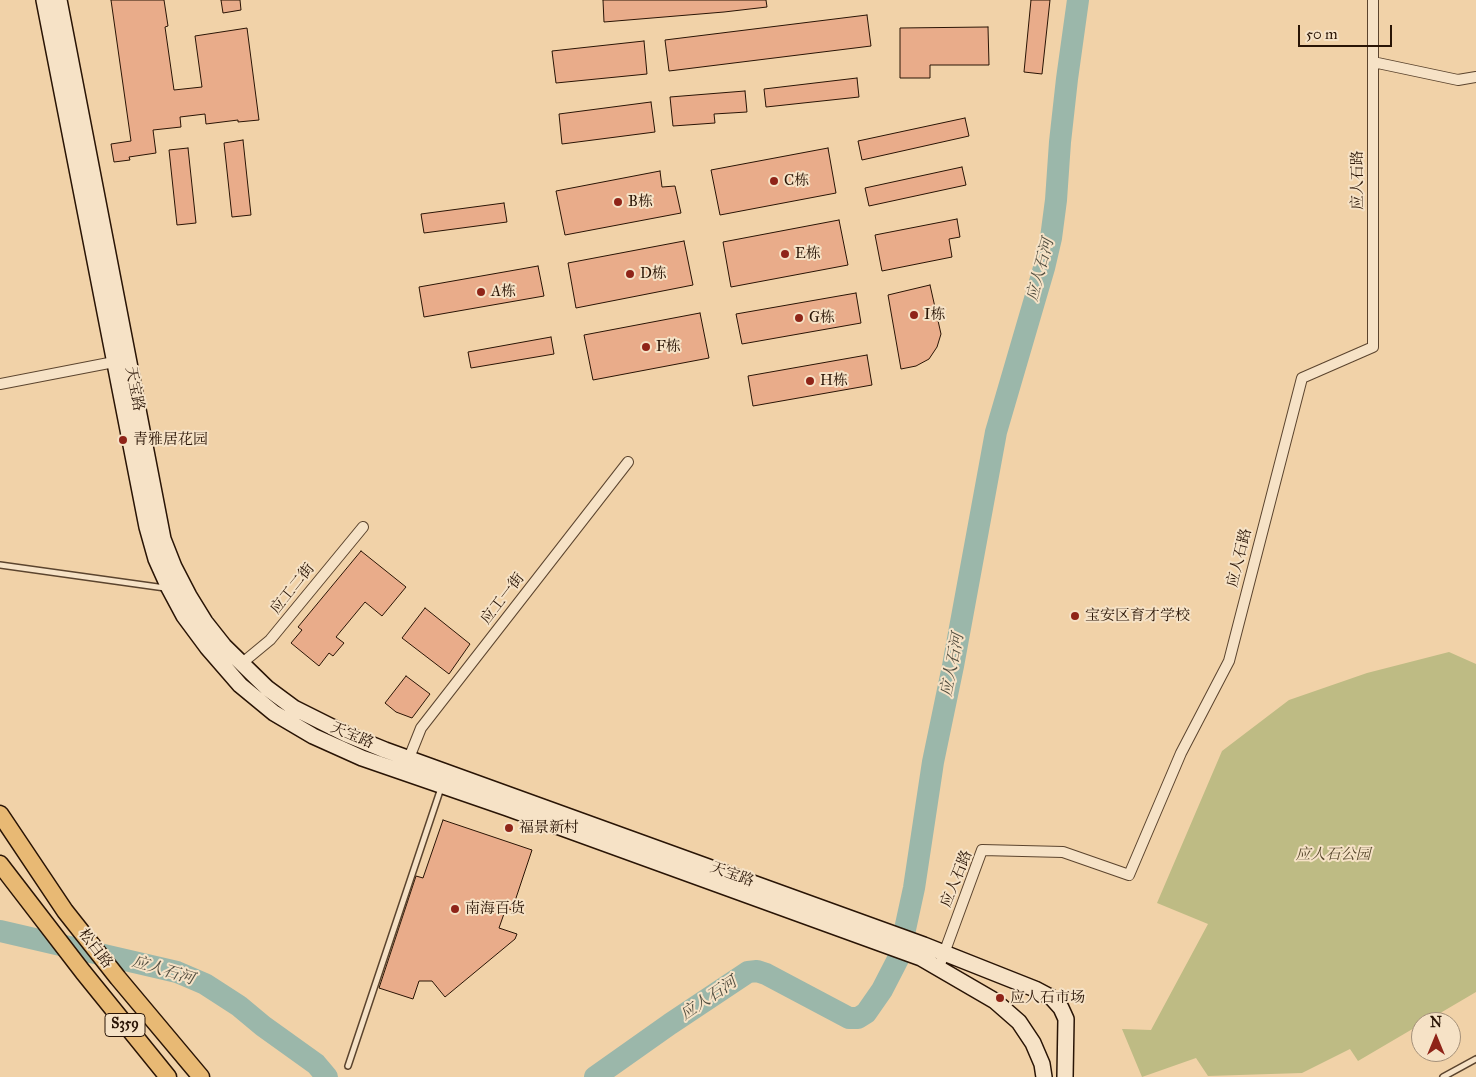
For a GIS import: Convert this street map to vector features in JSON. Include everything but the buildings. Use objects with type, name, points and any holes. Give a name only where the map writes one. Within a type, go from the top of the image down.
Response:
[{"type":"main road","name":"松白路","points":[[0,814],[65,911],[201,1077]]},
{"type":"main road","name":"松白路","points":[[0,864],[83,972],[168,1077]]},
{"type":"street","name":"天宝路","points":[[44,0],[147,527],[156,559],[184,616],[207,647],[240,685],[274,712],[313,736],[362,758],[879,936]]},
{"type":"street","name":"天宝路","points":[[59,0],[163,540],[174,567],[205,622],[224,646],[266,688],[294,708],[346,734],[922,952],[944,953],[1002,975],[1052,998],[1062,1008],[1066,1019],[1065,1077]]},
{"type":"street","name":"应人石路","points":[[939,967],[982,850],[1063,852],[1129,875],[1181,753],[1229,661],[1302,378],[1373,347],[1373,0]]},
{"type":"street","points":[[1373,62],[1458,80],[1476,77]]},
{"type":"street","points":[[0,384],[114,362]]},
{"type":"street","name":"应工一街","points":[[409,758],[421,728],[628,462]]},
{"type":"street","name":"应工二街","points":[[241,664],[270,640],[363,527]]},
{"type":"street","name":"天宝路","points":[[922,952],[939,967],[996,1001],[1018,1022],[1032,1043],[1042,1064],[1044,1077]]},
{"type":"lane","points":[[0,565],[169,588]]},
{"type":"lane","points":[[348,1066],[442,785]]},
{"type":"lane","points":[[1443,1077],[1475,1061]]},
{"type":"green space","name":"应人石公园","points":[[1449,652],[1476,664],[1476,992],[1442,1012],[1411,1012],[1411,1030],[1358,1061],[1350,1049],[1302,1073],[1208,1076],[1196,1058],[1142,1077],[1122,1029],[1151,1030],[1208,924],[1157,903],[1222,751],[1289,700],[1367,673]]},
{"type":"waterway","name":"应人石河","points":[[595,1077],[748,972],[757,971],[766,974],[849,1018],[858,1018],[866,1013],[882,990],[899,957],[914,888],[933,762],[953,666],[996,432],[1051,238],[1067,79],[1078,0]]},
{"type":"waterway","name":"应人石河","points":[[0,931],[177,972],[205,984],[239,1006],[263,1026],[316,1064],[327,1077]]},
{"type":"place","name":"C栋","points":[[774,181]]},
{"type":"place","name":"B栋","points":[[618,202]]},
{"type":"place","name":"E栋","points":[[785,254]]},
{"type":"place","name":"D栋","points":[[630,274]]},
{"type":"place","name":"A栋","points":[[481,292]]},
{"type":"place","name":"I栋","points":[[914,315]]},
{"type":"place","name":"G栋","points":[[799,318]]},
{"type":"place","name":"F栋","points":[[646,347]]},
{"type":"place","name":"H栋","points":[[810,381]]},
{"type":"place","name":"青雅居花园","points":[[123,440]]},
{"type":"place","name":"宝安区育才学校","points":[[1075,616]]},
{"type":"place","name":"福景新村","points":[[509,828]]},
{"type":"place","name":"南海百货","points":[[455,909]]},
{"type":"place","name":"应人石市场","points":[[1000,998]]}]
